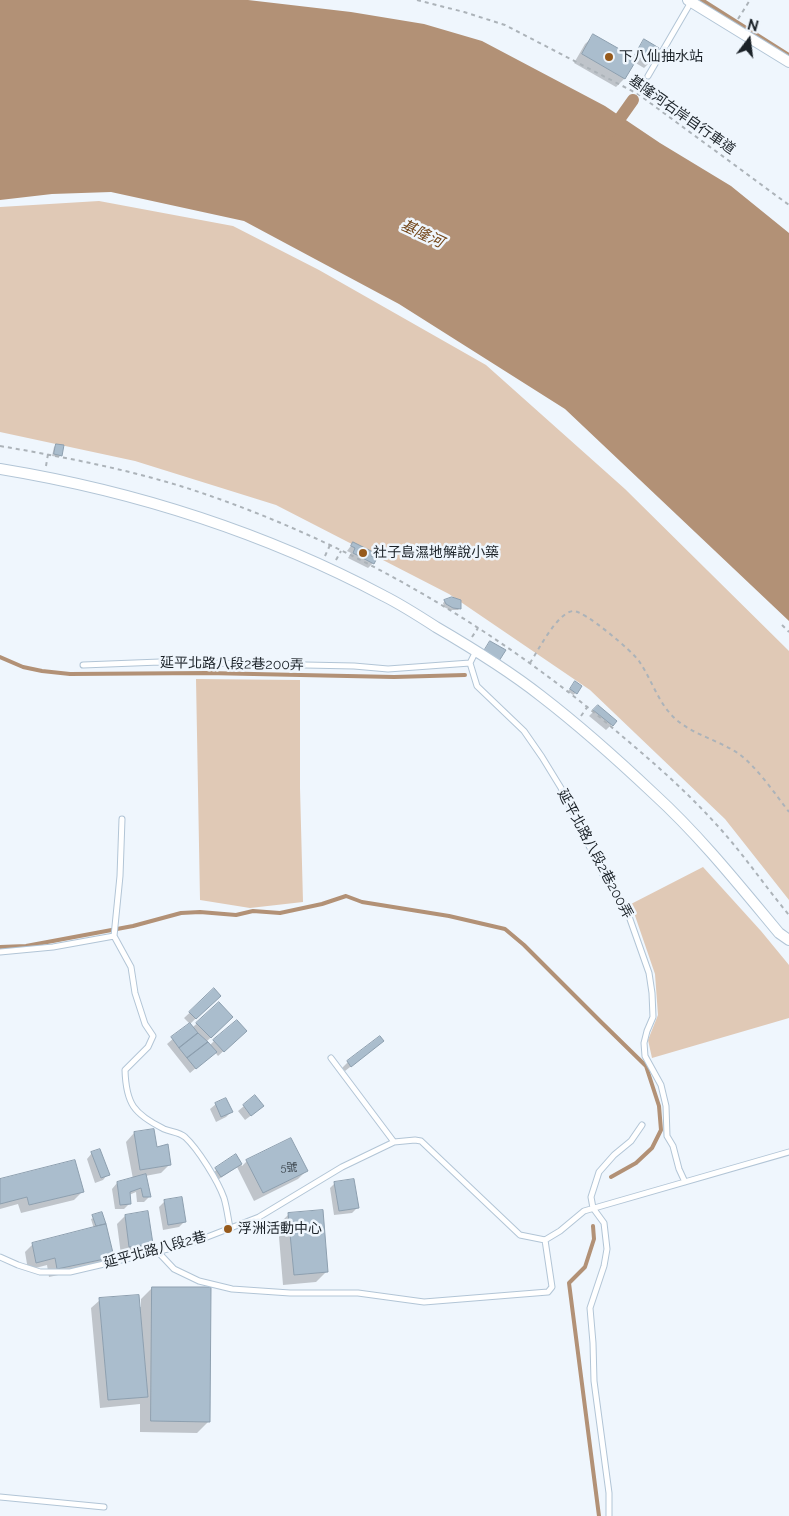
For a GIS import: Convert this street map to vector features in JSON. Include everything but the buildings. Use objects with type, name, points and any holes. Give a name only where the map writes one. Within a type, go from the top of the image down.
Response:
[{"type":"street","points":[[690,1],[789,62]]},
{"type":"street","points":[[0,469],[100,488],[178,510],[249,534],[320,564],[385,597],[476,651],[540,695],[655,794],[708,849],[789,947]]},
{"type":"street","points":[[779,933],[789,940]]},
{"type":"lane","points":[[648,76],[690,1]]},
{"type":"lane","points":[[470,663],[476,651]]},
{"type":"lane","name":"延平北路八段2巷200弄","points":[[83,665],[160,662],[354,666],[388,669],[470,663],[478,686],[524,731],[542,757],[561,788],[604,877],[625,905],[649,972],[652,993],[653,1017],[644,1043],[645,1056],[661,1085],[666,1106],[667,1136],[685,1182]]},
{"type":"lane","points":[[122,820],[120,876],[114,936],[131,967],[135,993],[145,1024],[153,1036],[148,1047],[125,1070],[131,1104],[141,1116],[165,1130],[182,1135],[196,1148],[223,1197],[230,1228],[259,1217],[342,1167],[394,1142],[421,1141],[520,1235],[545,1240],[560,1231],[584,1211],[789,1152]]},
{"type":"lane","points":[[0,952],[53,947],[114,936]]},
{"type":"lane","points":[[331,1058],[394,1142]]},
{"type":"lane","points":[[609,1516],[608,1493],[594,1381],[590,1308],[604,1266],[607,1249],[604,1223],[594,1208],[591,1197],[599,1172],[614,1155],[631,1141],[642,1125]]},
{"type":"lane","name":"延平北路八段2巷","points":[[0,1257],[40,1272],[70,1272],[189,1244],[230,1228]]},
{"type":"lane","points":[[158,1252],[174,1269],[199,1281],[232,1289],[290,1293],[358,1292],[424,1302],[548,1292],[552,1287],[545,1240]]},
{"type":"lane","points":[[0,1497],[104,1507]]},
{"type":"path","name":"基隆河右岸自行車道","points":[[417,0],[505,25],[633,91],[789,205]]},
{"type":"path","points":[[733,28],[750,0]]},
{"type":"path","points":[[638,94],[648,76]]},
{"type":"path","points":[[530,662],[556,623],[565,614],[572,611],[579,612],[592,620],[638,660],[668,711],[677,720],[689,730],[738,754],[748,763],[789,812]]},
{"type":"path","points":[[782,625],[789,632]]},
{"type":"shaded area","points":[[99,201],[233,226],[319,270],[486,365],[625,489],[789,651],[789,900],[725,819],[590,690],[449,594],[276,505],[135,461],[0,432],[0,207]]},
{"type":"shaded area","points":[[196,679],[300,680],[303,902],[250,908],[200,900]]},
{"type":"shaded area","points":[[703,867],[789,965],[789,1018],[652,1058],[648,1040],[658,1015],[655,974],[631,904]]},
{"type":"water","name":"基隆河","points":[[0,0],[248,0],[351,12],[424,24],[482,41],[605,106],[660,143],[731,186],[789,233],[789,621],[565,409],[399,304],[244,221],[111,192],[52,194],[0,200]]},
{"type":"waterway","points":[[702,0],[789,55]]},
{"type":"waterway","points":[[611,131],[633,100]]},
{"type":"waterway","points":[[0,657],[23,667],[70,674],[207,673],[394,677],[465,675]]},
{"type":"waterway","points":[[0,947],[26,946],[133,926],[181,913],[200,912],[236,915],[253,911],[280,913],[322,904],[346,896],[362,902],[449,916],[505,929],[524,945],[646,1066],[659,1106],[661,1130],[652,1148],[636,1163],[611,1177]]},
{"type":"waterway","points":[[593,1226],[594,1239],[585,1267],[569,1283],[599,1516]]},
{"type":"place","name":"下八仙抽水站","points":[[609,57]]},
{"type":"place","name":"社子島濕地解說小築","points":[[363,553]]},
{"type":"place","name":"浮洲活動中心","points":[[228,1229]]}]
